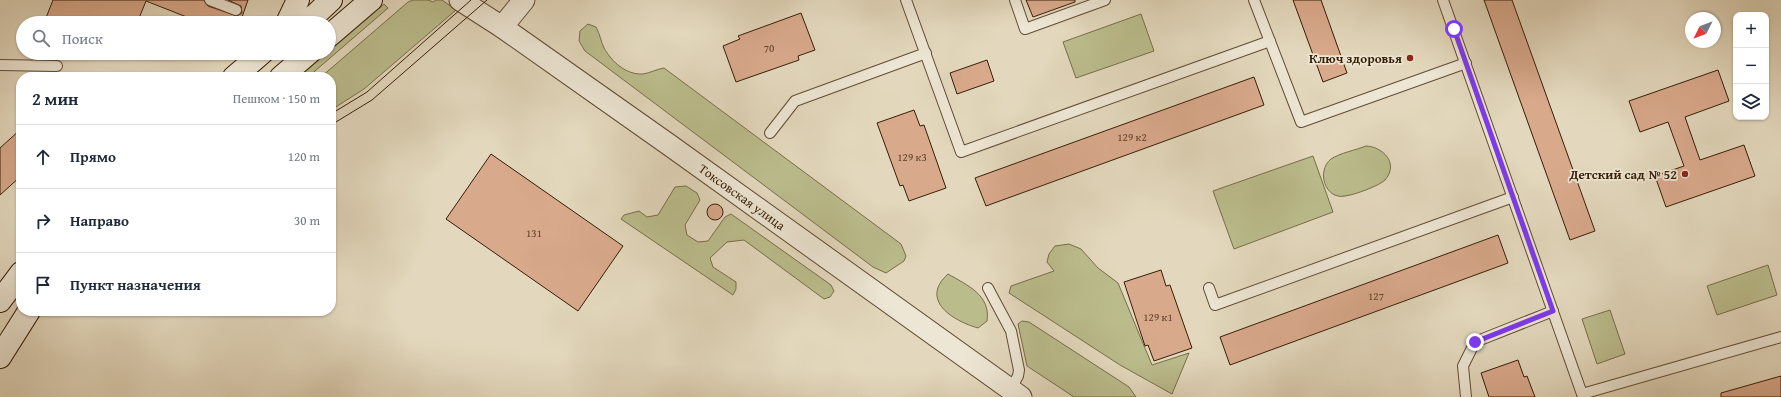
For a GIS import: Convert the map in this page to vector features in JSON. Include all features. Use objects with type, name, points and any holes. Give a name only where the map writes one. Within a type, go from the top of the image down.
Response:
[{"type":"main road","points":[[290,16],[298,0]]},
{"type":"main road","points":[[314,16],[331,0]]},
{"type":"main road","points":[[336,30],[371,0]]},
{"type":"main road","points":[[240,72],[254,60]]},
{"type":"main road","points":[[287,72],[301,60]]},
{"type":"main road","points":[[0,301],[16,280]]},
{"type":"main road","points":[[0,357],[26,316]]},
{"type":"street","name":"Токсовская улица","points":[[460,0],[502,27],[668,144],[1016,393]]},
{"type":"street","points":[[502,27],[524,0]]},
{"type":"lane","points":[[210,0],[236,10]]},
{"type":"lane","points":[[906,0],[961,152],[1270,41]]},
{"type":"lane","points":[[1015,0],[1025,29],[1105,0]]},
{"type":"lane","points":[[1254,0],[1301,122],[1466,63]]},
{"type":"lane","points":[[1443,0],[1582,394],[1781,337]]},
{"type":"lane","points":[[770,133],[795,101],[926,53]]},
{"type":"lane","points":[[0,65],[57,66]]},
{"type":"lane","points":[[1209,288],[1215,305],[1513,197]]},
{"type":"lane","points":[[988,288],[1011,331],[1013,338],[1019,370],[1016,393]]},
{"type":"lane","points":[[1466,397],[1463,366],[1475,342],[1553,311]]},
{"type":"green space","points":[[413,0],[428,0],[433,2],[436,0],[442,0],[456,10],[364,89],[336,107],[336,72],[327,72],[408,2]]},
{"type":"green space","points":[[384,4],[388,8],[336,53],[336,45]]},
{"type":"green space","points":[[1141,14],[1154,51],[1076,78],[1063,42]]},
{"type":"green space","points":[[588,24],[596,27],[604,48],[615,63],[620,67],[637,74],[643,74],[664,68],[901,244],[906,256],[904,261],[886,273],[873,267],[585,51],[579,41],[580,31]]},
{"type":"green space","points":[[319,60],[328,60],[314,72],[305,72]]},
{"type":"green space","points":[[1366,146],[1379,149],[1388,157],[1390,168],[1389,174],[1385,180],[1360,192],[1349,195],[1338,196],[1332,194],[1325,184],[1324,170],[1326,164],[1331,159],[1343,153]]},
{"type":"green space","points":[[1313,156],[1333,212],[1234,249],[1213,191]]},
{"type":"green space","points":[[686,186],[697,193],[700,200],[685,225],[687,235],[698,242],[708,241],[725,217],[731,214],[831,285],[834,291],[830,297],[824,299],[744,240],[727,242],[710,258],[713,267],[736,282],[736,289],[733,295],[621,219],[624,215],[639,211],[647,217],[658,215],[675,187]]},
{"type":"green space","points":[[1069,244],[1081,249],[1098,268],[1118,283],[1152,365],[1189,353],[1172,394],[1120,365],[1009,293],[1011,286],[1054,271],[1047,262],[1049,254],[1055,246]]},
{"type":"green space","points":[[1768,265],[1777,295],[1717,315],[1707,286]]},
{"type":"green space","points":[[948,274],[970,287],[985,304],[987,321],[978,328],[968,325],[950,315],[938,301],[937,292],[940,283]]},
{"type":"green space","points":[[1610,310],[1625,354],[1597,364],[1582,319]]},
{"type":"green space","points":[[1022,321],[1029,322],[1129,387],[1136,397],[1074,397],[1027,366],[1018,324]]},
{"type":"building","points":[[53,0],[204,0],[208,6],[237,16],[184,16],[146,1],[140,16],[47,16]]},
{"type":"building","points":[[228,0],[248,0],[242,16],[237,16],[242,13],[241,6]]},
{"type":"building","points":[[1026,0],[1075,0],[1075,2],[1033,17]]},
{"type":"building","points":[[1293,0],[1321,0],[1347,73],[1323,82]]},
{"type":"building","points":[[1484,0],[1512,0],[1595,231],[1570,240]]},
{"type":"building","points":[[801,13],[815,50],[798,56],[799,60],[736,82],[723,46],[740,39],[738,36]]},
{"type":"building","points":[[987,60],[994,81],[957,94],[950,73]]},
{"type":"building","points":[[1718,70],[1729,101],[1685,117],[1700,160],[1744,145],[1755,176],[1666,207],[1655,176],[1684,166],[1668,122],[1640,132],[1629,101]]},
{"type":"building","points":[[1254,77],[1264,105],[986,206],[975,178]]},
{"type":"building","points":[[914,110],[920,126],[924,125],[946,188],[909,201],[903,185],[900,186],[877,123]]},
{"type":"building","points":[[16,134],[16,181],[0,195],[0,148]]},
{"type":"building","points":[[491,154],[623,246],[578,311],[446,219]]},
{"type":"building","points":[[715,204],[721,206],[723,212],[721,218],[715,220],[709,218],[707,212],[709,206]]},
{"type":"building","points":[[1498,235],[1508,263],[1230,365],[1220,337]]},
{"type":"building","points":[[1161,270],[1166,286],[1170,285],[1192,348],[1154,361],[1148,345],[1145,346],[1124,282]]},
{"type":"building","points":[[1518,360],[1524,377],[1527,376],[1535,397],[1489,397],[1481,373]]},
{"type":"building","points":[[1781,376],[1781,397],[1721,397],[1721,393]]},
{"type":"tram line","points":[[336,111],[367,92],[471,0]]},
{"type":"tram line","points":[[336,122],[372,100],[487,0]]},
{"type":"place","name":"Ключ здоровья","points":[[1410,58]]},
{"type":"place","name":"Детский сад № 52","points":[[1685,174]]},
{"type":"route","points":[[1454,29],[1553,311],[1475,342]]}]
